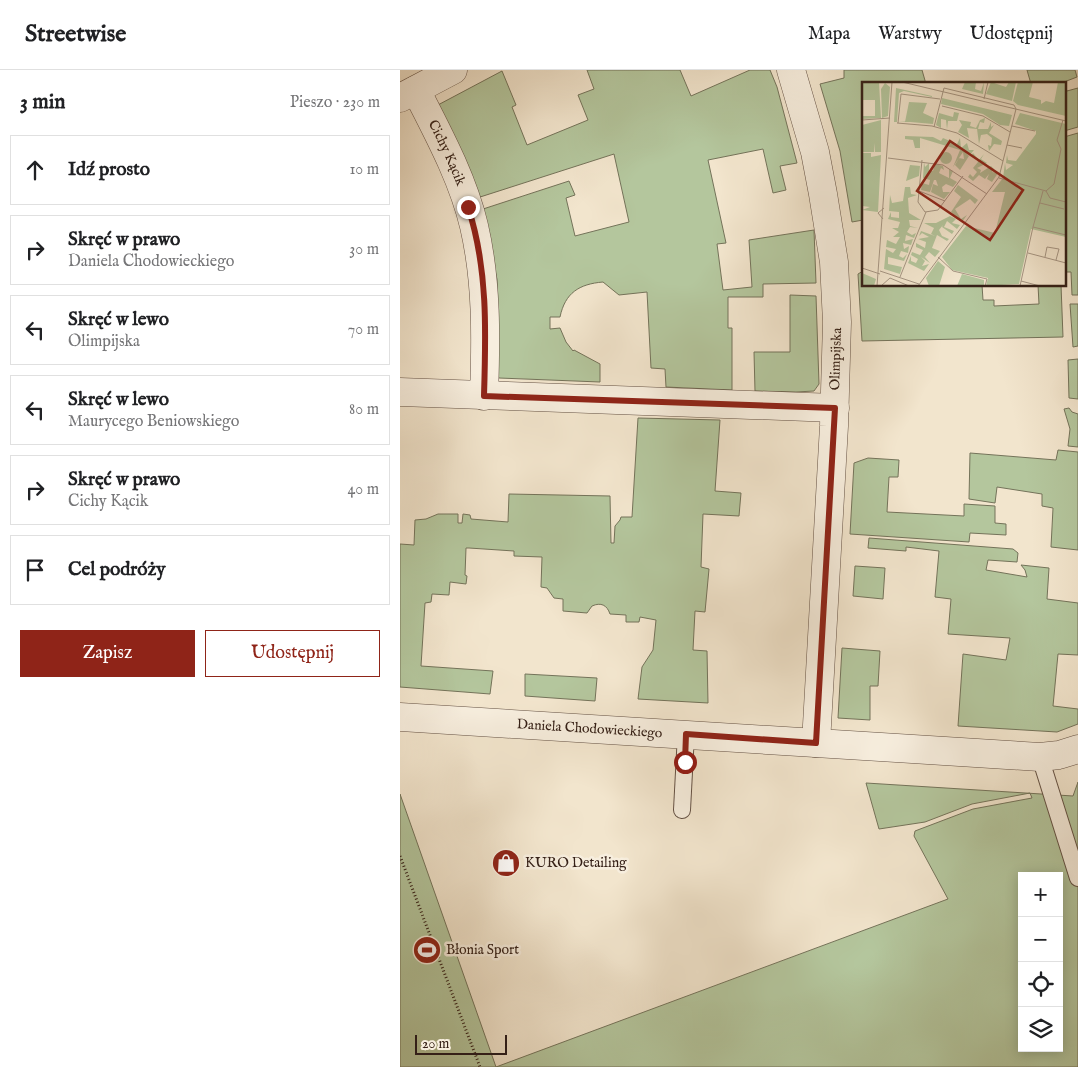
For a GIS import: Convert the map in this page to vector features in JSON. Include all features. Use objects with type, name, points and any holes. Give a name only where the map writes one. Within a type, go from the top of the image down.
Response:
[{"type":"street","points":[[408,94],[453,70]]},
{"type":"street","name":"Olimpijska","points":[[791,70],[815,152],[827,212],[834,262],[837,322],[835,408],[816,743]]},
{"type":"street","name":"Cichy Kącik","points":[[408,94],[458,179],[474,224],[484,282],[486,328],[484,396]]},
{"type":"street","points":[[400,392],[835,408]]},
{"type":"street","name":"Daniela Chodowieckiego","points":[[400,716],[1040,757],[1059,755],[1078,748]]},
{"type":"lane","points":[[682,810],[686,734]]},
{"type":"lane","points":[[1040,757],[1078,878]]},
{"type":"path","points":[[400,856],[480,1067]]},
{"type":"green space","points":[[587,70],[680,70],[691,96],[750,70],[770,70],[777,87],[797,163],[780,166],[786,190],[773,193],[763,149],[708,160],[726,243],[717,244],[723,290],[752,287],[749,240],[814,230],[816,283],[763,284],[763,297],[728,297],[728,328],[732,328],[732,390],[666,387],[665,369],[651,368],[647,292],[619,295],[603,282],[587,285],[574,291],[565,302],[560,317],[550,317],[550,329],[560,328],[566,342],[573,351],[600,364],[600,382],[499,378],[497,375],[497,279],[480,210],[569,181],[575,195],[566,198],[575,236],[629,222],[614,154],[477,198],[436,106],[502,71],[516,105],[512,107],[527,145],[588,120],[578,95],[594,89]]},
{"type":"green space","points":[[844,70],[922,70],[925,82],[862,82],[862,220],[852,222],[840,151],[820,84],[844,78]]},
{"type":"green space","points":[[1027,70],[1075,70],[1077,77],[1064,82],[1030,82]]},
{"type":"green space","points":[[1066,88],[1067,91],[1078,88],[1078,127],[1066,130]]},
{"type":"green space","points":[[1078,133],[1078,295],[1072,295],[1071,272],[1066,272],[1066,136]]},
{"type":"green space","points":[[862,272],[862,286],[982,286],[983,300],[994,300],[994,306],[1039,304],[1038,286],[1061,286],[1063,337],[862,341],[858,274]]},
{"type":"green space","points":[[790,295],[816,296],[819,384],[814,391],[755,391],[754,352],[790,352]]},
{"type":"green space","points":[[1070,304],[1078,304],[1078,346],[1073,347]]},
{"type":"green space","points":[[1078,359],[1078,399],[1069,398],[1068,360]]},
{"type":"green space","points":[[1069,408],[1072,412],[1078,414],[1078,447],[1068,446],[1070,429],[1064,409]]},
{"type":"green space","points":[[638,418],[720,420],[715,491],[741,493],[739,516],[703,514],[701,567],[709,569],[705,612],[695,611],[693,650],[707,651],[708,703],[638,699],[642,667],[653,650],[656,620],[640,617],[639,622],[626,622],[626,615],[610,614],[607,608],[601,604],[592,606],[587,613],[563,611],[563,599],[554,598],[547,588],[541,587],[542,557],[514,556],[514,551],[469,548],[466,548],[466,584],[450,582],[449,595],[432,594],[431,602],[425,603],[421,666],[493,671],[490,694],[400,687],[400,544],[414,545],[415,520],[426,519],[438,514],[458,514],[458,523],[462,523],[463,514],[470,515],[471,519],[508,522],[509,494],[610,496],[611,543],[614,543],[615,526],[621,517],[632,517]]},
{"type":"green space","points":[[1058,450],[1078,452],[1078,550],[1051,547],[1053,508],[1042,506],[1042,494],[997,487],[995,503],[969,499],[970,453],[1056,460]]},
{"type":"green space","points":[[868,458],[899,460],[898,477],[889,477],[887,512],[964,516],[964,504],[995,506],[995,523],[1006,524],[1006,535],[970,533],[969,542],[850,534],[854,463]]},
{"type":"green space","points":[[869,538],[1013,549],[1018,553],[1017,562],[988,560],[986,570],[1027,577],[1021,565],[1049,568],[1047,599],[1078,603],[1078,655],[1058,654],[1053,706],[1078,709],[1078,724],[1057,732],[958,726],[963,654],[1006,660],[1010,638],[948,634],[951,599],[935,597],[939,551],[906,547],[906,551],[868,548]]},
{"type":"green space","points":[[855,566],[885,568],[883,599],[853,596]]},
{"type":"green space","points":[[842,648],[880,651],[878,686],[870,686],[870,720],[838,718]]},
{"type":"green space","points":[[525,674],[597,678],[595,701],[525,696]]},
{"type":"green space","points":[[1078,782],[1078,1067],[496,1067],[948,899],[914,836],[915,831],[973,809],[1032,798],[1030,793],[1073,796]]},
{"type":"green space","points":[[866,783],[1029,793],[972,804],[925,822],[879,829]]},
{"type":"green space","name":"Błonia Sport","points":[[400,794],[496,1067],[400,1067]]},
{"type":"place","name":"KURO Detailing","points":[[506,863]]},
{"type":"place","name":"Błonia Sport","points":[[427,950]]},
{"type":"route","points":[[468,207],[474,224],[484,282],[486,328],[484,396],[835,408],[816,743],[686,734],[685,762]]}]
